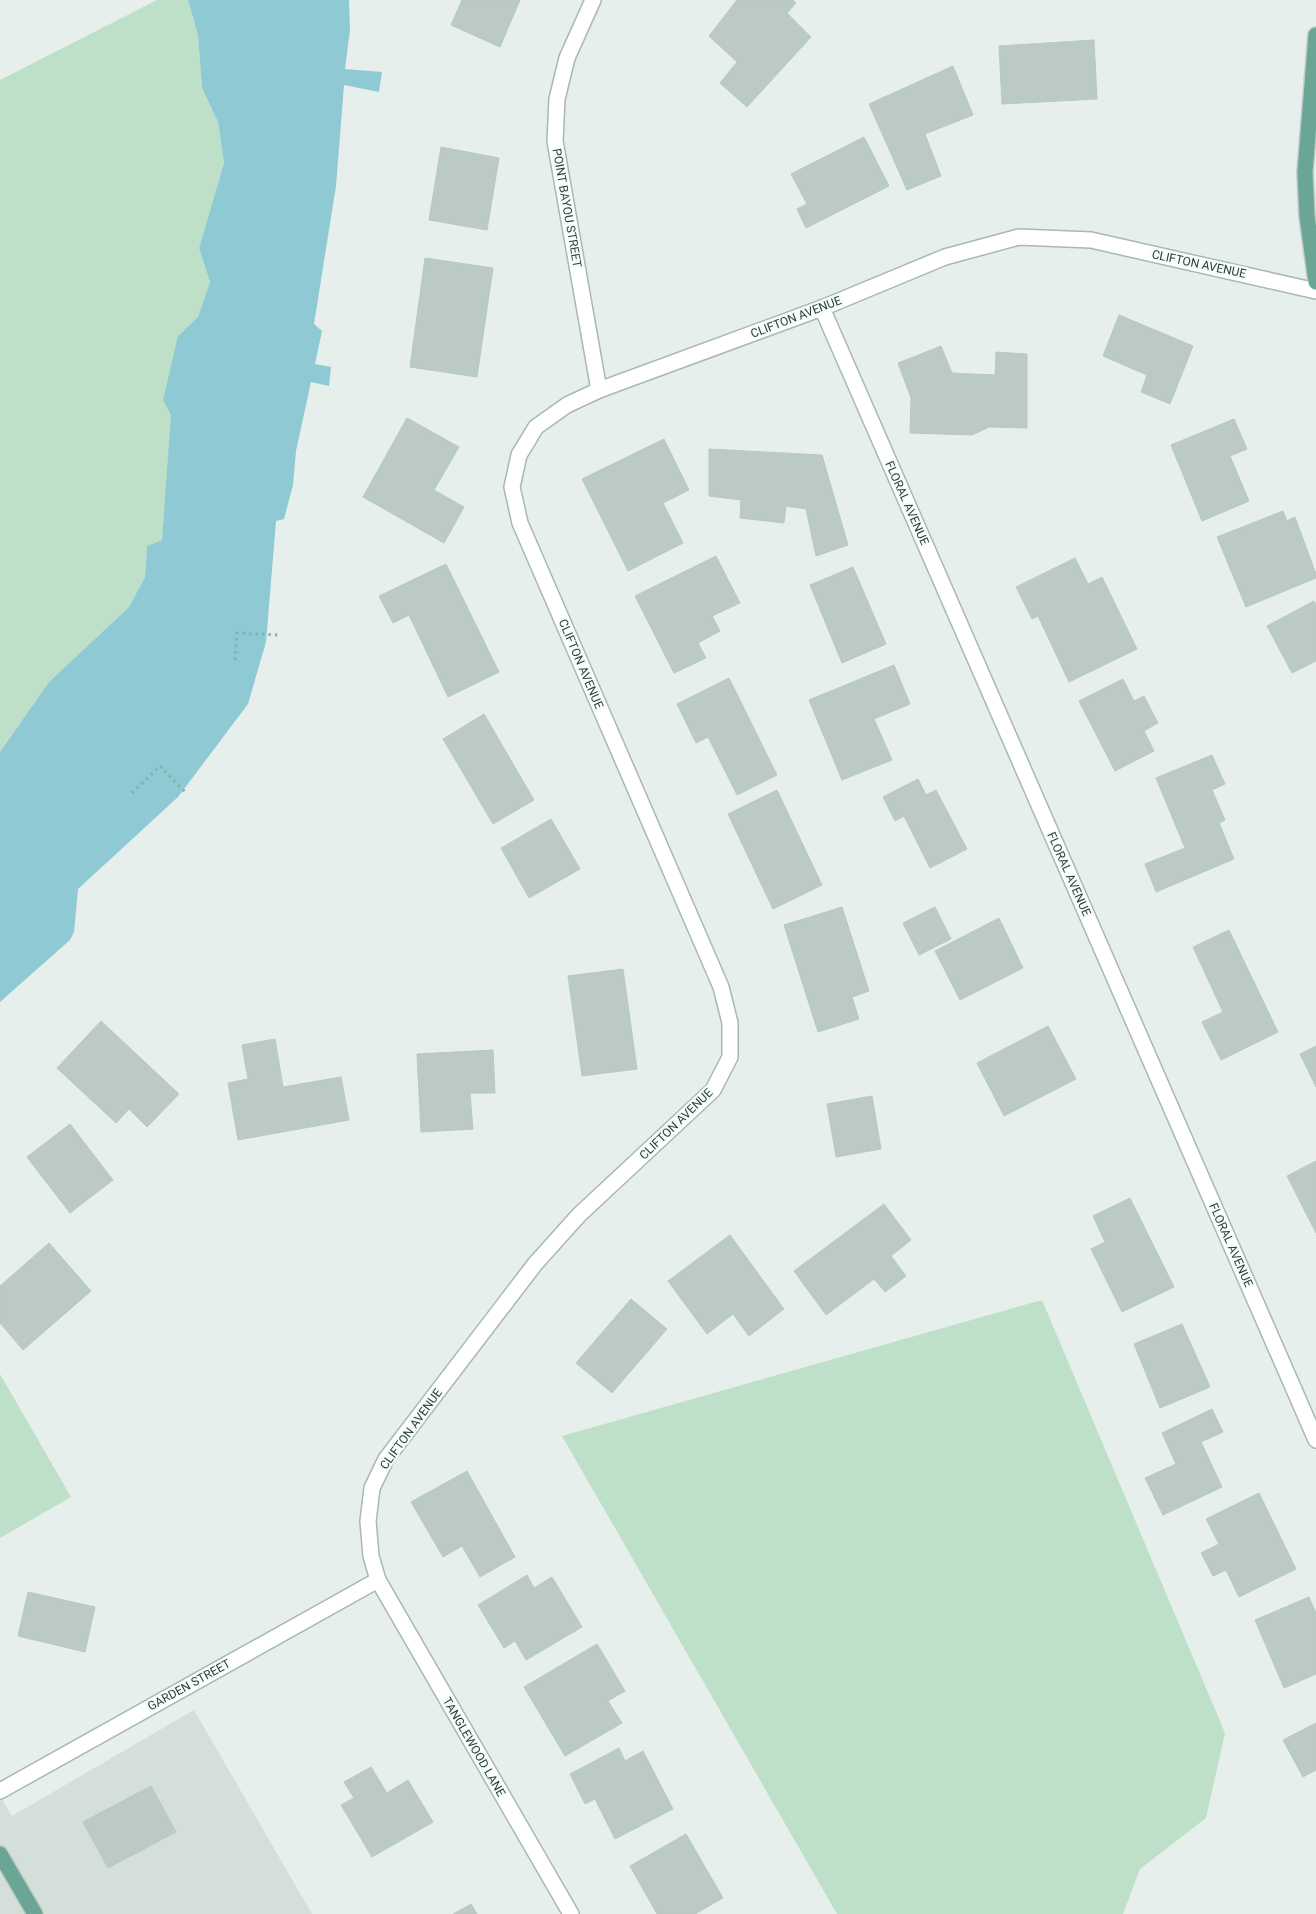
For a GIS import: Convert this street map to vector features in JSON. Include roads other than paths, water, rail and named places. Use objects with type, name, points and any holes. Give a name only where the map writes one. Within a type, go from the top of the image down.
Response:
[{"type":"main road","points":[[1316,35],[1305,172],[1307,216],[1316,282]]},
{"type":"main road","points":[[0,1854],[35,1914]]},
{"type":"street","name":"POINT BAYOU STREET","points":[[593,0],[566,58],[557,100],[555,142],[599,390]]},
{"type":"street","name":"CLIFTON AVENUE","points":[[378,1580],[371,1556],[368,1521],[372,1488],[386,1459],[535,1264],[579,1215],[713,1090],[730,1057],[730,1024],[721,987],[520,523],[512,487],[519,455],[536,427],[567,406],[599,390],[822,308],[944,257],[1019,237],[1091,240],[1316,291]]},
{"type":"street","name":"FLORAL AVENUE","points":[[822,308],[1314,1431]]},
{"type":"street","name":"GARDEN STREET","points":[[0,1791],[378,1580]]},
{"type":"street","name":"TANGLEWOOD LANE","points":[[378,1580],[571,1914]]},
{"type":"water","points":[[188,0],[349,0],[350,30],[345,69],[382,72],[379,92],[344,85],[336,186],[314,324],[322,331],[315,364],[331,367],[329,386],[311,382],[296,451],[293,485],[284,519],[276,521],[266,642],[248,704],[178,797],[78,889],[74,932],[70,940],[0,1002],[0,752],[49,682],[129,607],[145,577],[147,546],[162,540],[171,415],[163,400],[178,336],[198,317],[210,282],[199,248],[224,163],[218,122],[202,88],[198,35]]}]
